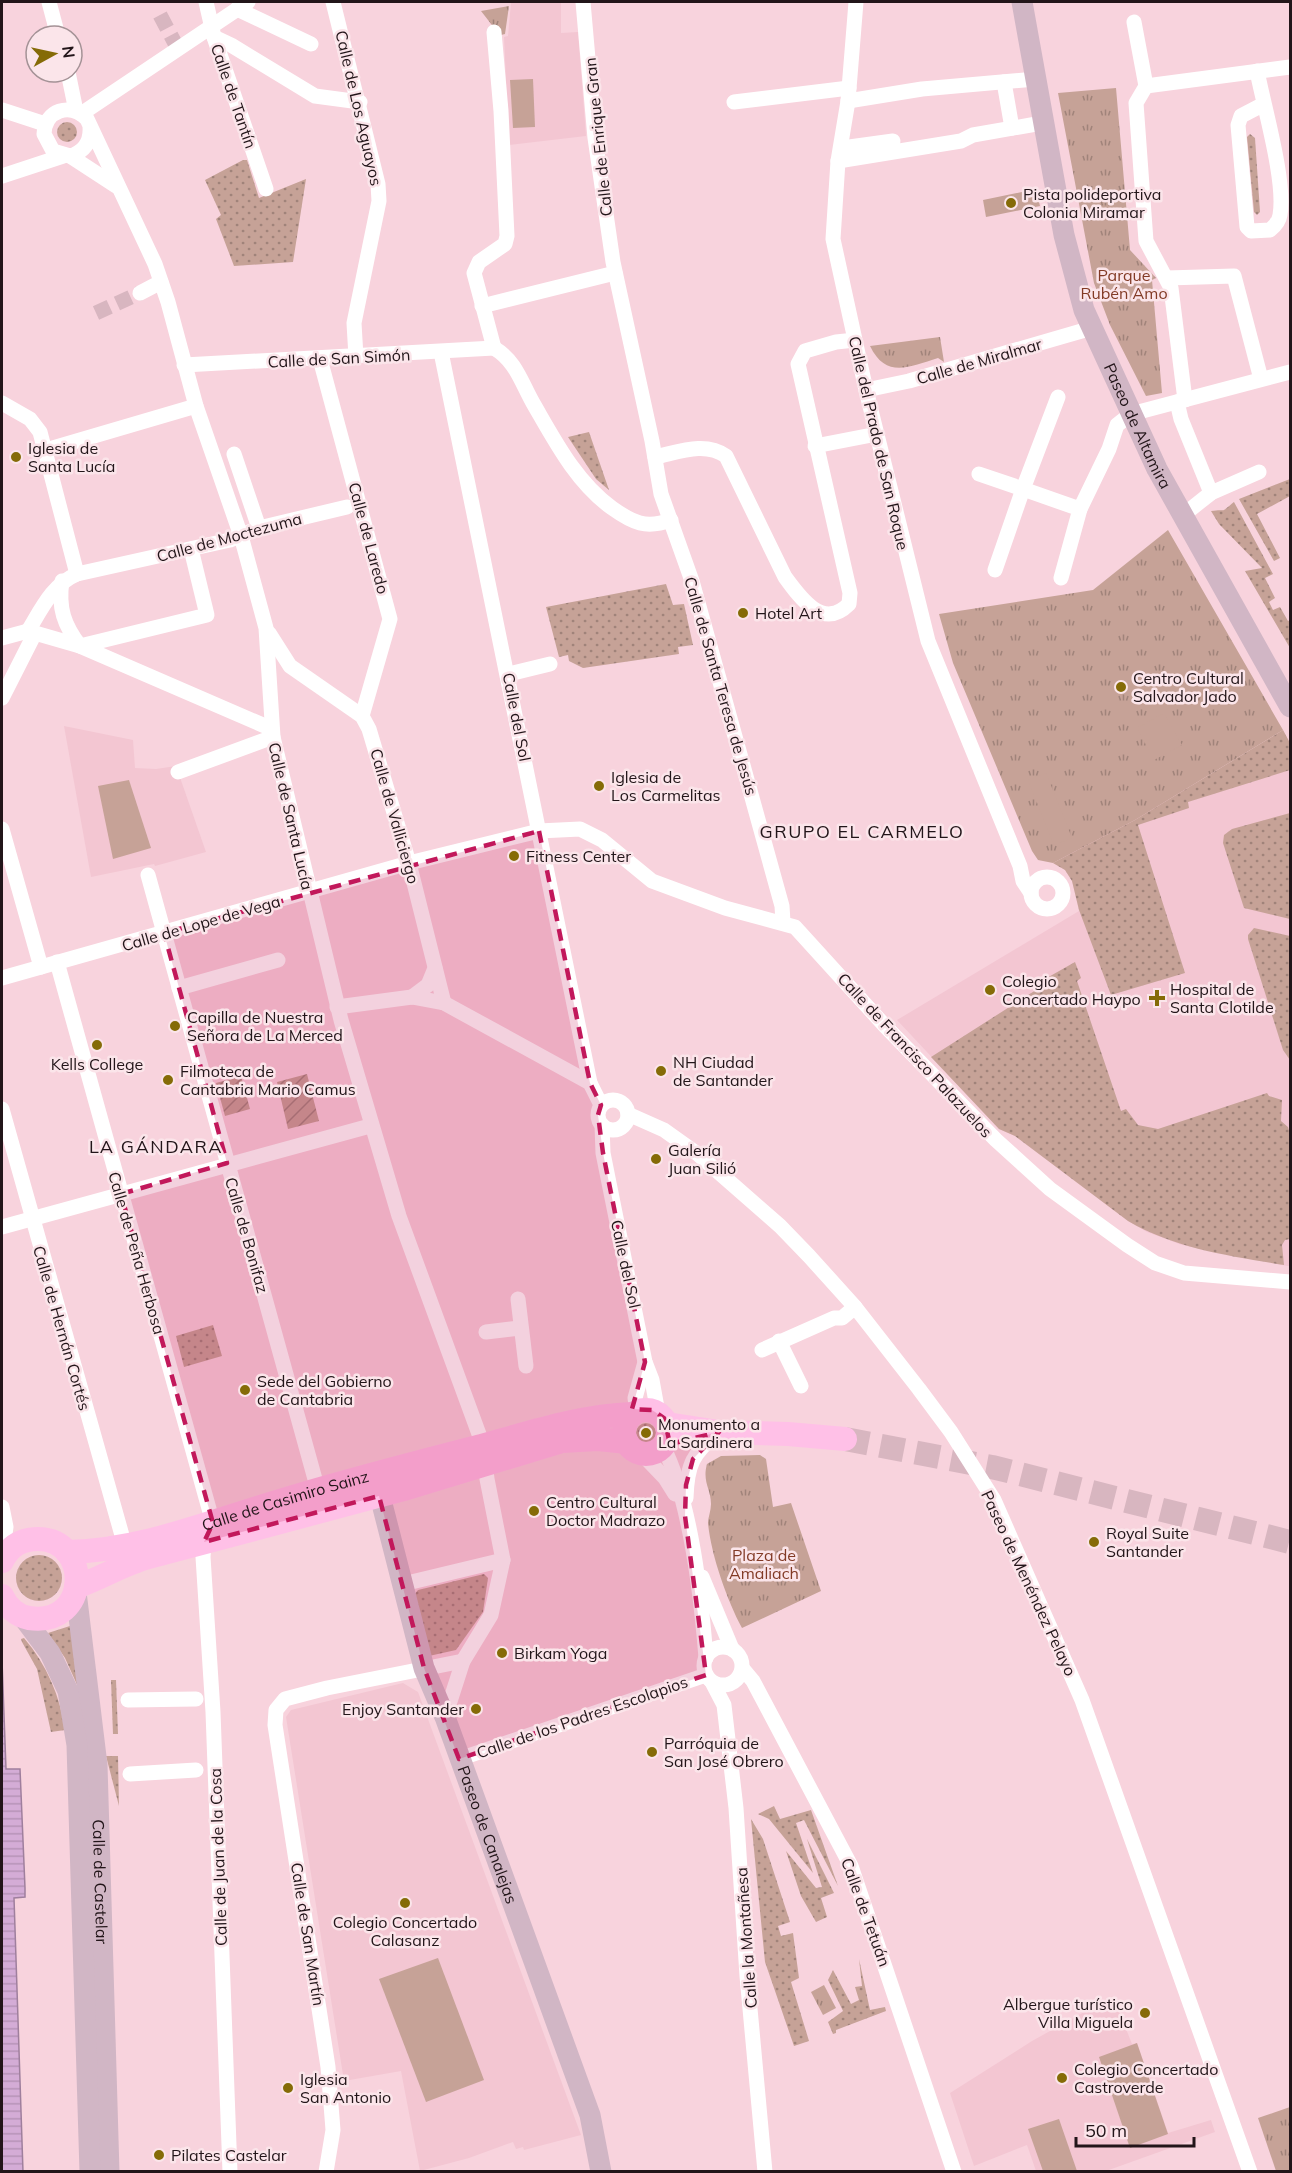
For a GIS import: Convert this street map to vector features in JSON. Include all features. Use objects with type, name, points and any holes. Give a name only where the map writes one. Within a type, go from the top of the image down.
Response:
[{"type":"main road","name":"Paseo de Altamira","points":[[1022,2],[1042,123],[1069,257],[1092,328],[1131,414],[1182,516],[1290,707]]},
{"type":"main road","points":[[485,1463],[600,1415],[690,1441],[719,1432],[788,1434],[845,1439]]},
{"type":"main road","name":"Calle de Casimiro Sainz","points":[[67,1552],[105,1550],[208,1532],[380,1496],[562,1441],[598,1439],[649,1431]]},
{"type":"main road","name":"Calle de Casimiro Sainz","points":[[76,1590],[122,1565],[318,1490],[485,1463]]},
{"type":"main road","name":"Paseo de Canalejas","points":[[380,1496],[424,1668],[446,1717],[459,1759],[590,2115],[601,2172]]},
{"type":"main road","points":[[2,1599],[23,1617],[42,1620],[59,1614],[72,1601],[76,1590],[74,1563],[67,1552],[45,1539],[28,1539],[6,1547]]},
{"type":"main road","name":"Calle de Castelar","points":[[76,1590],[97,1765],[109,2172]]},
{"type":"main road","name":"Calle de Castelar","points":[[23,1617],[50,1653],[68,1691],[77,1745],[90,2172]]},
{"type":"street","points":[[49,2],[55,24]]},
{"type":"street","name":"Calle de Tantín","points":[[206,2],[213,32],[266,189]]},
{"type":"street","name":"Calle de Los Aguayos","points":[[333,2],[376,170],[379,201],[354,323],[356,357]]},
{"type":"street","name":"Calle de Enrique Gran","points":[[583,2],[595,138],[615,273],[655,457]]},
{"type":"street","name":"Calle del Prado de San Roque","points":[[856,2],[833,239],[866,390],[928,641],[1020,866],[1023,881],[1031,893]]},
{"type":"street","points":[[116,186],[67,156],[53,151],[47,145],[44,134],[45,124],[59,111],[79,112],[213,32],[243,5],[311,44]]},
{"type":"street","points":[[1134,22],[1146,86],[1136,103],[1146,241],[1167,278],[1181,419],[1211,493]]},
{"type":"street","points":[[213,32],[315,96],[360,102]]},
{"type":"street","points":[[494,32],[501,111],[507,236],[505,244],[475,267],[474,273],[494,348],[511,360],[553,438],[590,490],[632,522],[656,525],[671,520]]},
{"type":"street","points":[[1146,86],[1290,67]]},
{"type":"street","points":[[1257,71],[1264,104],[1276,168],[1280,218],[1270,230],[1251,231],[1246,227],[1238,125],[1241,116],[1264,104]]},
{"type":"street","points":[[734,102],[1035,79]]},
{"type":"street","points":[[1004,82],[1011,128]]},
{"type":"street","points":[[2,176],[84,149],[89,141],[90,127],[79,112],[71,84]]},
{"type":"street","points":[[2,110],[45,124]]},
{"type":"street","points":[[840,155],[961,141],[973,135],[1042,123]]},
{"type":"street","name":"Calle de Santa Lucía","points":[[90,127],[161,282],[196,406],[241,536],[266,628],[272,733],[337,1007],[370,1126],[399,1216],[454,1343],[485,1463],[502,1560]]},
{"type":"street","points":[[482,306],[615,273]]},
{"type":"street","points":[[1167,278],[1234,276],[1261,379]]},
{"type":"street","points":[[140,293],[161,282]]},
{"type":"street","name":"Calle de Miralmar","points":[[866,390],[909,381],[1092,328]]},
{"type":"street","points":[[655,457],[706,448],[717,449],[726,456],[785,577],[817,612],[831,615],[844,610],[851,599],[798,364],[806,351],[836,342],[855,340]]},
{"type":"street","name":"Calle de San Simón","points":[[184,365],[494,348]]},
{"type":"street","name":"Calle del Sol","points":[[441,352],[590,1083]]},
{"type":"street","name":"Calle de Laredo","points":[[320,359],[390,619],[368,706],[362,717]]},
{"type":"street","points":[[1060,578],[1080,509],[1109,449],[1117,425],[1131,414],[1290,372]]},
{"type":"street","points":[[995,570],[1058,397]]},
{"type":"street","points":[[2,403],[30,419],[40,432],[77,574]]},
{"type":"street","points":[[46,450],[196,406]]},
{"type":"street","points":[[815,446],[877,434]]},
{"type":"street","points":[[234,454],[259,528]]},
{"type":"street","name":"Calle de Santa Teresa de Jesús","points":[[655,457],[661,494],[692,581],[782,906],[783,922]]},
{"type":"street","points":[[1182,516],[1211,493],[1259,472]]},
{"type":"street","points":[[979,474],[1080,509]]},
{"type":"street","name":"Calle de Moctezuma","points":[[62,581],[77,574],[190,549],[241,536],[259,528],[346,507]]},
{"type":"street","points":[[81,646],[207,615],[190,549]]},
{"type":"street","points":[[62,581],[59,598],[61,611],[67,629],[81,646]]},
{"type":"street","points":[[2,698],[31,632],[62,581]]},
{"type":"street","name":"Calle de Valliciergo","points":[[266,628],[276,649],[290,666],[362,717],[376,747],[409,863],[444,1003]]},
{"type":"street","points":[[2,638],[31,632],[81,646],[272,733]]},
{"type":"street","points":[[508,674],[550,664]]},
{"type":"street","points":[[268,688],[277,676],[290,666]]},
{"type":"street","points":[[178,772],[272,733]]},
{"type":"street","points":[[2,829],[41,967]]},
{"type":"street","name":"Calle de Francisco Palazuelos","points":[[539,831],[580,829],[602,840],[652,881],[725,908],[795,927],[885,1026],[996,1140],[1050,1189],[1097,1225],[1164,1267],[1184,1273],[1290,1282]]},
{"type":"street","name":"Calle de Lope de Vega","points":[[2,978],[409,863],[539,831]]},
{"type":"street","points":[[1020,866],[1041,878],[1052,877],[1060,883],[1063,893],[1060,903],[1045,909],[1035,903],[1031,893],[1034,884],[1041,878]]},
{"type":"street","name":"Calle de Bonifaz","points":[[148,875],[318,1490]]},
{"type":"street","points":[[179,988],[278,960]]},
{"type":"street","name":"Calle de Peña Herbosa","points":[[57,962],[121,1194],[208,1532]]},
{"type":"street","points":[[411,997],[428,985],[435,968]]},
{"type":"street","points":[[337,1007],[411,997],[444,1003],[590,1083],[601,1105],[598,1115],[602,1125],[613,1130],[624,1125],[628,1114],[626,1108],[614,1100],[601,1105]]},
{"type":"street","name":"Calle de Hernán Cortés","points":[[2,1109],[125,1546]]},
{"type":"street","name":"Paseo de Menéndez Pelayo","points":[[628,1114],[664,1130],[723,1175],[780,1226],[855,1307],[951,1432],[994,1500],[1083,1700],[1250,2172]]},
{"type":"street","name":"Calle del Sol","points":[[602,1125],[606,1165],[645,1362],[652,1380],[649,1431]]},
{"type":"street","points":[[2,1227],[227,1163],[370,1126]]},
{"type":"street","points":[[606,1165],[619,1128]]},
{"type":"street","points":[[518,1299],[526,1366]]},
{"type":"street","points":[[762,1350],[834,1318],[842,1318],[855,1307]]},
{"type":"street","points":[[486,1332],[520,1329]]},
{"type":"street","points":[[779,1341],[801,1386]]},
{"type":"street","name":"Calle del Sol","points":[[645,1362],[635,1398],[649,1431]]},
{"type":"street","points":[[649,1431],[665,1478],[685,1516]]},
{"type":"street","points":[[649,1431],[672,1462],[692,1554],[709,1678],[723,1686],[733,1683],[743,1669],[742,1661],[732,1648],[692,1554]]},
{"type":"street","points":[[685,1516],[687,1469],[704,1444],[719,1432]]},
{"type":"street","points":[[2,1507],[6,1527],[6,1547]]},
{"type":"street","name":"Calle de Juan de la Cosa","points":[[208,1532],[230,2172]]},
{"type":"street","points":[[403,1584],[502,1560],[491,1616],[463,1661],[446,1717]]},
{"type":"street","points":[[706,1658],[712,1650],[722,1647],[732,1648]]},
{"type":"street","points":[[424,1668],[463,1661]]},
{"type":"street","name":"Calle de San Martín","points":[[326,2172],[333,2130],[333,2105],[275,1725],[276,1710],[285,1700],[424,1668]]},
{"type":"street","name":"Calle de Tetuán","points":[[743,1669],[753,1681],[851,1866],[954,2172]]},
{"type":"street","name":"Calle la Montañesa","points":[[709,1678],[724,1705],[736,1808],[747,1976],[765,2172]]},
{"type":"street","name":"Calle de los Padres Escolapios","points":[[459,1759],[709,1678]]},
{"type":"street","name":"Calle la Montañesa","points":[[724,1705],[733,1683]]},
{"type":"street","points":[[128,1700],[196,1699]]},
{"type":"street","points":[[130,1774],[196,1770]]},
{"type":"highlighted area","points":[[539,831],[590,1083],[601,1105],[598,1115],[603,1153],[645,1362],[632,1409],[652,1410],[664,1418],[670,1444],[719,1432],[693,1459],[686,1485],[685,1516],[706,1675],[459,1759],[424,1668],[379,1496],[204,1542],[213,1523],[121,1194],[227,1163],[164,933]]},
{"type":"shaded area","points":[[561,2],[561,33],[578,32],[586,136],[509,145],[504,37],[508,36],[511,3]]},
{"type":"shaded area","points":[[64,726],[133,740],[135,768],[156,769],[176,766],[206,852],[155,866],[154,864],[91,877]]},
{"type":"shaded area","name":"Hospital de Santa Clotilde","points":[[1283,730],[1290,743],[1290,1266],[1182,1245],[1147,1232],[1128,1221],[1015,1136],[999,1129],[897,1020],[1079,911],[1072,881],[1065,870],[1053,863],[1244,756]]},
{"type":"shaded area","points":[[2,1661],[6,1769],[20,1769],[25,1888],[25,1897],[14,1898],[23,2172],[2,2171]]},
{"type":"shaded area","name":"Colegio Concertado Calasanz","points":[[403,1683],[418,1692],[581,2135],[524,2150],[523,2147],[516,2149],[513,2142],[469,2158],[420,2171],[401,2071],[344,2081],[286,1717],[291,1710]]},
{"type":"shaded area","name":"Colegio Concertado Castroverde","points":[[1113,1996],[1132,2044],[1137,2043],[1168,2133],[1211,2120],[1215,2132],[1106,2171],[1036,2171],[1027,2145],[974,2166],[950,2093],[1032,2041]]},
{"type":"green space","points":[[509,6],[505,34],[497,36],[495,29],[481,11]]},
{"type":"green space","points":[[533,79],[535,127],[513,128],[510,80]]},
{"type":"green space","name":"Parque Rubén Amo","points":[[1116,88],[1130,250],[1156,278],[1152,280],[1162,393],[1146,396],[1110,325],[1094,283],[1058,93]]},
{"type":"green space","points":[[63,122],[71,122],[77,128],[77,136],[71,142],[63,142],[57,136],[57,128]]},
{"type":"green space","points":[[1250,134],[1255,138],[1260,212],[1257,215],[1254,212],[1247,137]]},
{"type":"green space","points":[[247,160],[259,198],[306,179],[293,262],[234,266],[216,219],[221,215],[205,180]]},
{"type":"green space","name":"Pista polideportiva Colonia Miramar","points":[[1036,189],[1040,206],[986,217],[983,200]]},
{"type":"green space","points":[[940,337],[944,362],[938,358],[908,367],[891,367],[883,363],[870,346]]},
{"type":"green space","points":[[589,432],[609,490],[596,479],[568,437]]},
{"type":"green space","points":[[1290,479],[1290,496],[1257,514],[1280,558],[1274,561],[1239,499]]},
{"type":"green space","points":[[1234,502],[1273,574],[1265,578],[1275,598],[1269,602],[1273,610],[1280,607],[1288,621],[1290,620],[1290,648],[1245,571],[1262,568],[1219,524],[1211,511],[1223,510]]},
{"type":"green space","points":[[1168,530],[1283,730],[1135,820],[1053,863],[1038,860],[1032,851],[953,663],[939,614],[1093,590]]},
{"type":"green space","points":[[666,584],[673,605],[684,604],[693,645],[678,647],[679,654],[583,668],[569,661],[568,655],[559,657],[546,607]]},
{"type":"green space","points":[[1164,713],[1182,745],[1154,760],[1137,728]]},
{"type":"green space","points":[[1283,730],[1290,743],[1290,770],[1188,802],[1189,808],[1138,825],[1185,973],[1111,995],[1079,910],[1072,881],[1065,870],[1053,863],[1135,820]]},
{"type":"green space","points":[[1046,773],[1072,838],[1054,845],[1028,780]]},
{"type":"green space","points":[[129,780],[151,848],[113,859],[98,786]]},
{"type":"green space","points":[[1290,813],[1290,919],[1244,908],[1223,843],[1224,835],[1232,829]]},
{"type":"green space","points":[[1254,928],[1290,936],[1290,1060],[1283,1050],[1248,939],[1248,935]]},
{"type":"green space","points":[[1075,962],[1081,978],[1077,981],[1121,1111],[1126,1109],[1138,1125],[1158,1129],[1267,1093],[1269,1096],[1282,1100],[1281,1121],[1288,1127],[1290,1134],[1290,1239],[1285,1240],[1282,1245],[1284,1265],[1224,1255],[1184,1245],[1146,1231],[1128,1221],[1015,1136],[999,1129],[931,1057],[1047,983],[1045,979]]},
{"type":"green space","points":[[307,1074],[319,1121],[288,1129],[277,1082]]},
{"type":"green space","points":[[241,1076],[250,1109],[225,1116],[216,1083]]},
{"type":"green space","points":[[213,1325],[222,1356],[184,1367],[176,1336]]},
{"type":"green space","points":[[646,1423],[653,1426],[656,1433],[653,1440],[646,1443],[639,1440],[636,1433],[639,1426]]},
{"type":"green space","name":"Plaza de Amaliach","points":[[760,1455],[766,1459],[773,1507],[791,1503],[821,1591],[742,1628],[725,1591],[712,1549],[708,1523],[711,1499],[706,1481],[706,1470],[707,1464],[721,1456]]},
{"type":"green space","points":[[44,1555],[56,1561],[61,1569],[61,1587],[56,1595],[48,1600],[34,1601],[22,1595],[17,1587],[16,1573],[22,1561],[30,1556]]},
{"type":"green space","points":[[484,1574],[488,1578],[483,1612],[456,1650],[429,1656],[414,1595],[418,1590]]},
{"type":"green space","points":[[73,1625],[79,1689],[65,1658],[48,1633]]},
{"type":"green space","points":[[24,1638],[51,1681],[60,1705],[65,1730],[51,1732],[37,1669],[22,1642],[21,1639]]},
{"type":"green space","points":[[111,1680],[116,1680],[118,1734],[113,1734]]},
{"type":"green space","points":[[106,1756],[118,1756],[119,1806]]},
{"type":"green space","points":[[774,1806],[780,1819],[811,1810],[838,1886],[804,1820],[796,1823],[813,1873],[769,1819],[758,1814]]},
{"type":"green space","points":[[751,1819],[763,1839],[790,1922],[778,1926],[781,1936],[793,1933],[799,1978],[791,1982],[809,2041],[794,2046],[765,1962]]},
{"type":"green space","points":[[807,1839],[834,1893],[821,1898],[827,1917],[816,1922],[801,1896],[786,1851],[816,1888],[822,1887]]},
{"type":"green space","points":[[438,1958],[484,2080],[426,2102],[379,1979]]},
{"type":"green space","points":[[859,1959],[870,2010],[885,2007],[886,2011],[836,2030],[833,2034],[828,2022],[843,2011],[828,1980],[833,1970],[851,2004],[859,2000],[855,1987],[862,1986]]},
{"type":"green space","points":[[824,1985],[836,2008],[823,2015],[811,1992]]},
{"type":"green space","points":[[1137,2043],[1168,2134],[1130,2148],[1099,2057]]},
{"type":"green space","points":[[1290,2107],[1290,2171],[1276,2171],[1258,2118]]},
{"type":"green space","points":[[1059,2119],[1077,2171],[1043,2171],[1028,2129]]},
{"type":"tunnel","points":[[160,15],[178,49]]},
{"type":"tunnel","points":[[96,313],[140,293]]},
{"type":"tunnel","points":[[845,1439],[992,1467],[1290,1542]]},
{"type":"place","name":"Pista polideportiva Colonia Miramar","points":[[1011,203]]},
{"type":"place","name":"Iglesia de Santa Lucía","points":[[16,457]]},
{"type":"place","name":"Hotel Art","points":[[743,613]]},
{"type":"place","name":"Centro Cultural Salvador Jado","points":[[1121,687]]},
{"type":"place","name":"Iglesia de Los Carmelitas","points":[[599,786]]},
{"type":"place","name":"Fitness Center","points":[[514,856]]},
{"type":"place","name":"Colegio Concertado Haypo","points":[[990,990]]},
{"type":"place","name":"Hospital de Santa Clotilde","points":[[1157,998]]},
{"type":"place","name":"Capilla de Nuestra Señora de La Merced","points":[[175,1026]]},
{"type":"place","name":"Kells College","points":[[97,1045]]},
{"type":"place","name":"NH Ciudad de Santander","points":[[661,1071]]},
{"type":"place","name":"Filmoteca de Cantabria Mario Camus","points":[[168,1080]]},
{"type":"place","name":"Galería Juan Silió","points":[[656,1159]]},
{"type":"place","name":"Sede del Gobierno de Cantabria","points":[[245,1390]]},
{"type":"place","name":"Monumento a La Sardinera","points":[[646,1433]]},
{"type":"place","name":"Centro Cultural Doctor Madrazo","points":[[534,1511]]},
{"type":"place","name":"Royal Suite Santander","points":[[1094,1542]]},
{"type":"place","name":"Birkam Yoga","points":[[502,1653]]},
{"type":"place","name":"Enjoy Santander","points":[[476,1709]]},
{"type":"place","name":"Parróquia de San José Obrero","points":[[652,1752]]},
{"type":"place","name":"Colegio Concertado Calasanz","points":[[405,1903]]},
{"type":"place","name":"Albergue turístico Villa Miguela","points":[[1145,2013]]},
{"type":"place","name":"Colegio Concertado Castroverde","points":[[1062,2078]]},
{"type":"place","name":"Iglesia San Antonio","points":[[288,2088]]},
{"type":"place","name":"Pilates Castelar","points":[[159,2155]]},
{"type":"district","name":"GRUPO EL CARMELO","points":[[862,831]]},
{"type":"district","name":"LA GÁNDARA","points":[[156,1146]]}]
